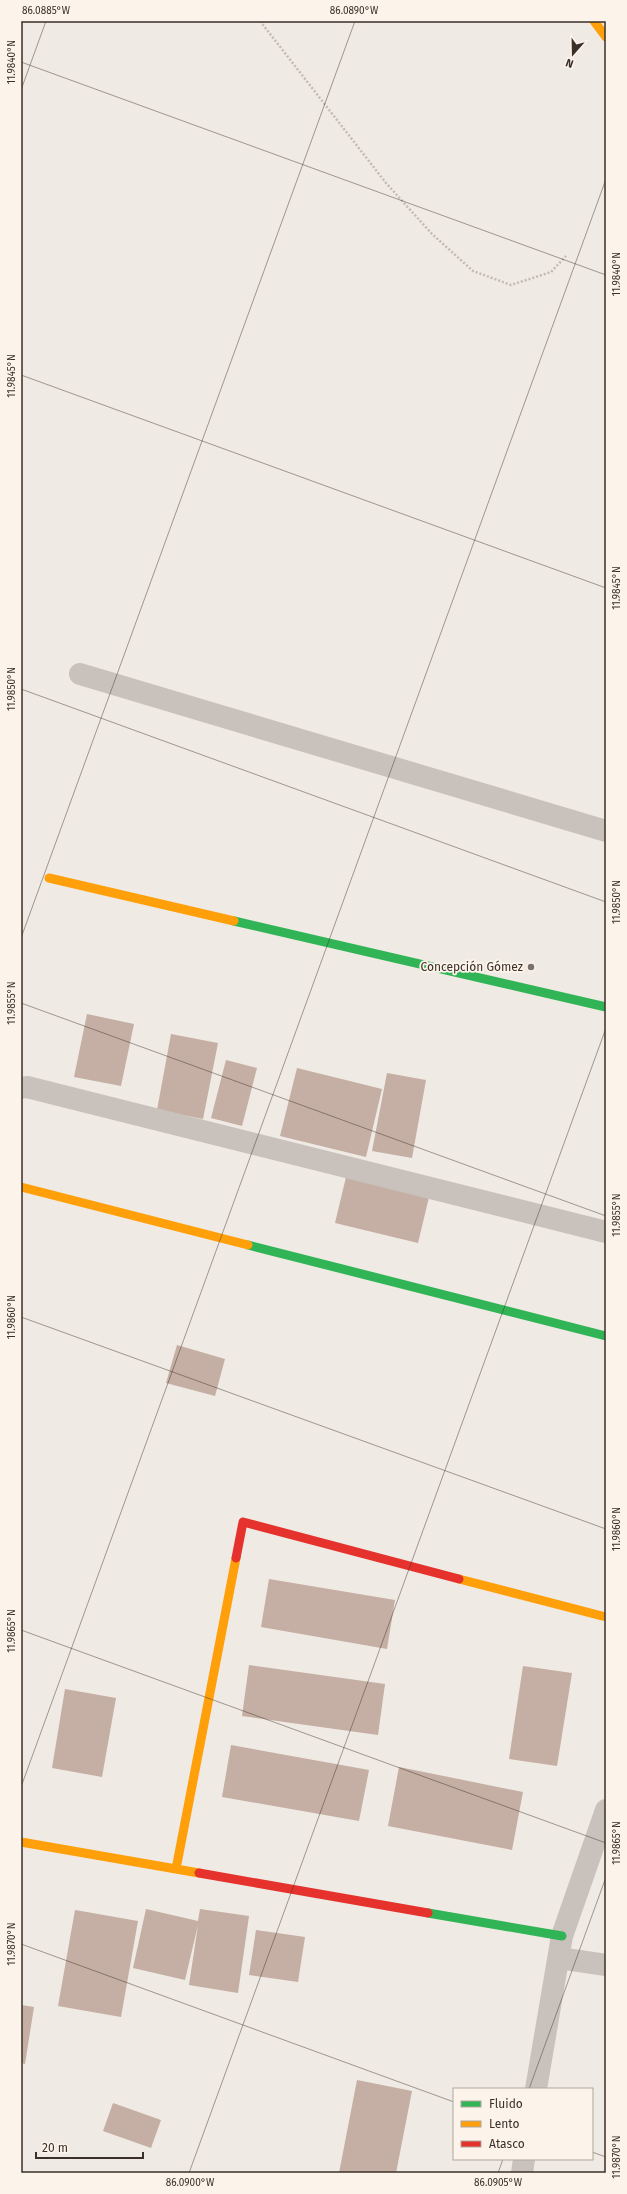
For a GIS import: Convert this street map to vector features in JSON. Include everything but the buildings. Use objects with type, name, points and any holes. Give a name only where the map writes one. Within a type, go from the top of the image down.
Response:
[{"type":"main road","points":[[594,21],[606,37]]},
{"type":"main road","points":[[49,878],[606,1007]]},
{"type":"main road","points":[[21,1187],[606,1336]]},
{"type":"main road","points":[[176,1869],[243,1522],[606,1617]]},
{"type":"main road","points":[[21,1842],[562,1936]]},
{"type":"street","points":[[80,674],[606,831]]},
{"type":"street","points":[[21,1088],[27,1087],[606,1232]]},
{"type":"street","points":[[536,2088],[562,1936],[606,1810]]},
{"type":"street","points":[[559,1958],[606,1965]]},
{"type":"street","points":[[522,2173],[524,2160]]},
{"type":"path","points":[[260,21],[386,183],[432,234],[473,271],[511,284],[551,272],[566,256]]},
{"type":"traffic: fast","points":[[234,921],[606,1007]]},
{"type":"traffic: fast","points":[[248,1245],[606,1336]]},
{"type":"traffic: fast","points":[[428,1913],[562,1936]]},
{"type":"traffic: slow","points":[[594,21],[606,37]]},
{"type":"traffic: slow","points":[[49,878],[234,921]]},
{"type":"traffic: slow","points":[[21,1187],[248,1245]]},
{"type":"traffic: slow","points":[[176,1869],[236,1558]]},
{"type":"traffic: slow","points":[[459,1579],[606,1617]]},
{"type":"traffic: slow","points":[[21,1842],[199,1873]]},
{"type":"traffic: jam","points":[[236,1558],[243,1522],[459,1579]]},
{"type":"traffic: jam","points":[[199,1873],[428,1913]]},
{"type":"place","name":"Concepción Gómez","points":[[531,967]]}]
